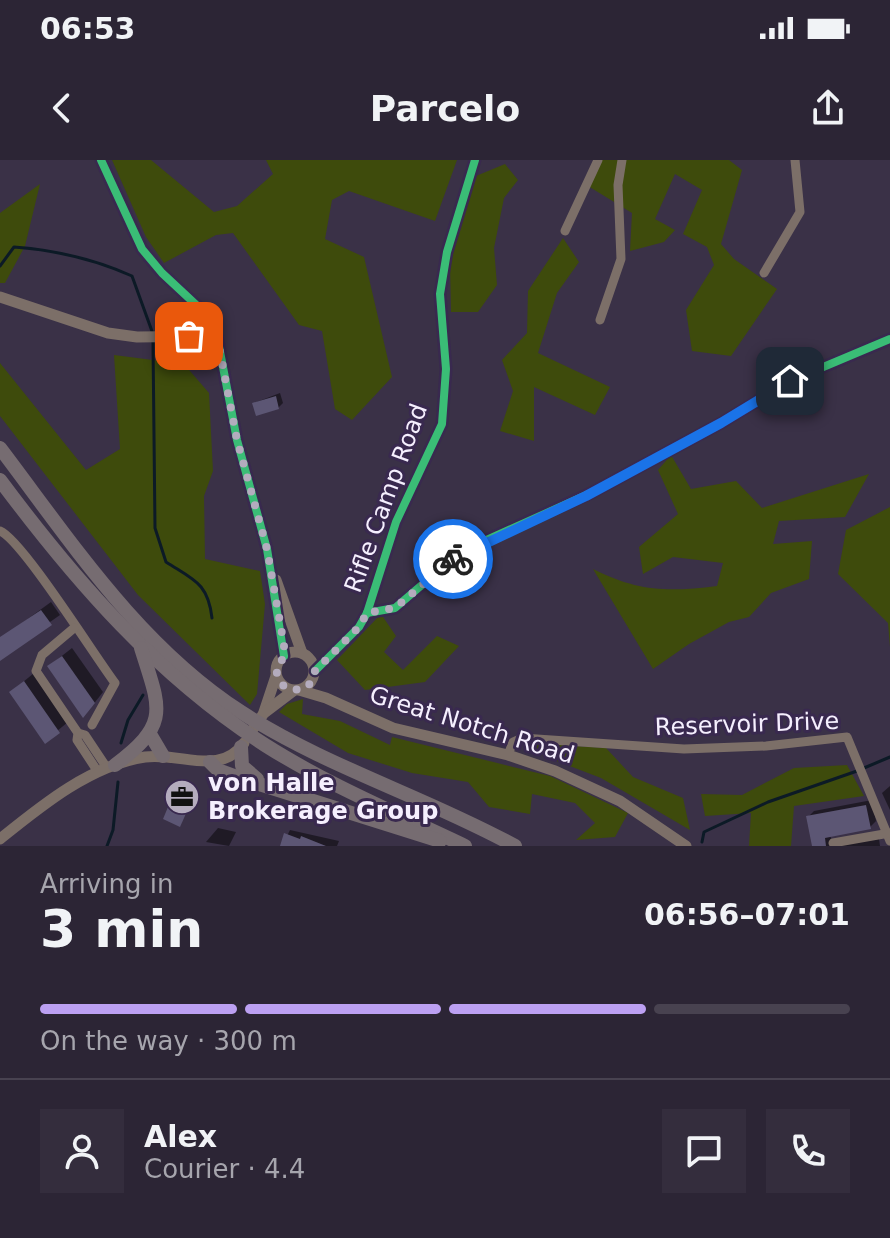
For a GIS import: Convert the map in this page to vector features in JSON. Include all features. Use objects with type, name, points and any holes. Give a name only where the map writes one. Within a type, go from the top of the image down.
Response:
[{"type":"highway","points":[[0,448],[111,595],[174,661],[280,735],[451,813],[515,846]]},
{"type":"highway","points":[[0,480],[63,563],[141,648],[184,687],[267,746],[322,778],[462,846]]},
{"type":"highway","points":[[107,768],[150,734],[157,714],[156,690],[141,648]]},
{"type":"highway","points":[[150,734],[163,756]]},
{"type":"highway","points":[[241,747],[242,766],[261,782]]},
{"type":"highway","points":[[210,762],[218,770],[389,827],[462,846]]},
{"type":"street","points":[[0,839],[107,768],[163,756],[210,762],[229,759],[264,713],[276,667],[284,656],[270,565],[237,440],[217,336],[207,315],[162,273],[142,249],[101,160]]},
{"type":"street","name":"Rifle Camp Road","points":[[314,673],[359,627],[367,613],[396,522],[442,424],[446,369],[440,294],[447,252],[475,160]]},
{"type":"street","points":[[565,231],[598,160]]},
{"type":"street","points":[[600,320],[621,259],[618,185],[622,160]]},
{"type":"street","points":[[764,273],[794,227],[800,212],[795,160]]},
{"type":"street","points":[[0,297],[108,333],[158,337],[217,336]]},
{"type":"street","points":[[367,613],[395,608],[451,560],[471,548],[586,496],[721,423],[790,381],[890,339]]},
{"type":"street","points":[[0,531],[8,534],[29,559],[115,683],[92,725]]},
{"type":"street","points":[[270,565],[304,654],[326,698]]},
{"type":"street","points":[[74,628],[42,655],[36,671],[78,733],[85,735],[107,768]]},
{"type":"street","points":[[284,656],[333,651]]},
{"type":"street","points":[[264,713],[296,690],[309,685],[314,673]]},
{"type":"street","points":[[276,676],[284,687],[296,690]]},
{"type":"street","name":"Great Notch Road","points":[[296,690],[326,698],[393,728],[508,755],[601,791],[686,846]]},
{"type":"street","name":"Reservoir Drive","points":[[508,755],[513,742],[522,738],[684,749],[766,746],[847,737],[889,836]]},
{"type":"street","points":[[833,843],[889,836]]},
{"type":"green space","points":[[112,160],[151,160],[214,212],[237,206],[273,174],[266,160],[457,160],[435,221],[349,191],[332,200],[325,239],[364,257],[392,377],[352,420],[335,409],[322,331],[299,325],[233,233],[216,235],[164,263],[146,237]]},
{"type":"green space","points":[[602,160],[729,160],[742,170],[721,244],[734,259],[777,289],[731,356],[692,351],[686,310],[714,265],[707,247],[683,234],[702,190],[675,174],[655,219],[675,230],[664,242],[630,251],[632,213],[588,186]]},
{"type":"green space","points":[[505,164],[518,180],[504,198],[494,248],[497,285],[478,312],[451,312],[450,263],[476,176]]},
{"type":"green space","points":[[40,184],[25,246],[5,283],[0,283],[0,213]]},
{"type":"green space","points":[[563,238],[579,262],[557,293],[538,353],[610,387],[595,415],[534,387],[534,441],[500,431],[513,391],[502,360],[527,333],[528,291]]},
{"type":"green space","points":[[114,355],[184,364],[209,393],[213,471],[204,496],[205,559],[260,571],[265,604],[257,694],[250,705],[138,595],[0,416],[0,363],[86,470],[120,449]]},
{"type":"green space","points":[[671,455],[691,489],[736,481],[762,508],[869,474],[845,517],[779,521],[773,544],[812,541],[809,579],[771,593],[749,617],[729,622],[653,669],[593,569],[625,582],[654,588],[717,586],[723,563],[673,557],[643,574],[639,547],[678,514],[658,470]]},
{"type":"green space","points":[[890,507],[890,647],[888,623],[838,574],[846,530]]},
{"type":"green space","points":[[381,614],[396,636],[384,652],[403,670],[437,636],[459,646],[425,682],[365,690],[337,660]]},
{"type":"green space","points":[[303,699],[302,714],[340,721],[390,745],[392,737],[550,776],[628,813],[615,837],[576,840],[595,823],[575,803],[532,794],[530,814],[489,807],[468,782],[412,773],[348,753],[279,712],[287,704]]},
{"type":"green space","points":[[529,743],[606,748],[633,777],[683,798],[690,830],[601,778],[528,750]]},
{"type":"green space","points":[[847,765],[864,796],[794,806],[791,846],[749,846],[751,813],[705,816],[701,794],[742,795],[794,768]]},
{"type":"building","points":[[276,396],[279,409],[256,416],[252,403]]},
{"type":"building","points":[[41,610],[52,625],[0,661],[0,637]]},
{"type":"building","points":[[62,656],[95,703],[83,718],[47,666]]},
{"type":"building","points":[[24,681],[60,733],[45,744],[9,692]]},
{"type":"building","points":[[178,783],[196,791],[180,827],[163,819]]},
{"type":"building","points":[[866,805],[871,829],[825,838],[826,846],[812,846],[806,816]]},
{"type":"building","points":[[284,833],[300,839],[301,836],[326,846],[280,846]]},
{"type":"waterway","points":[[0,266],[14,247],[74,256],[132,276],[153,334]]},
{"type":"waterway","points":[[153,342],[155,528],[166,562],[192,578],[203,590],[212,618]]},
{"type":"waterway","points":[[121,743],[128,720],[143,695]]},
{"type":"waterway","points":[[864,768],[890,757]]},
{"type":"waterway","points":[[702,842],[704,832],[768,802],[857,771]]},
{"type":"waterway","points":[[107,846],[113,830],[118,782]]},
{"type":"cycle path","points":[[101,160],[142,249],[162,273],[207,315],[217,336],[237,440],[267,549],[284,656]]},
{"type":"cycle path","points":[[315,671],[359,627],[367,613],[396,522],[442,424],[446,369],[440,294],[447,252],[475,160]]},
{"type":"cycle path","points":[[367,613],[395,608],[451,560],[480,543],[591,493],[721,423],[790,381],[890,339]]},
{"type":"way so far","points":[[189,336],[217,336],[222,353],[237,440],[267,549],[273,600],[283,633],[284,656],[278,662],[276,671],[284,687],[293,691],[304,689],[312,681],[315,671],[359,627],[367,613],[395,608],[453,559]]},
{"type":"place","name":"von Halle Brokerage Group","points":[[182,797]]},
{"type":"route","points":[[453,559],[480,543],[586,496],[721,423],[790,381]]}]
